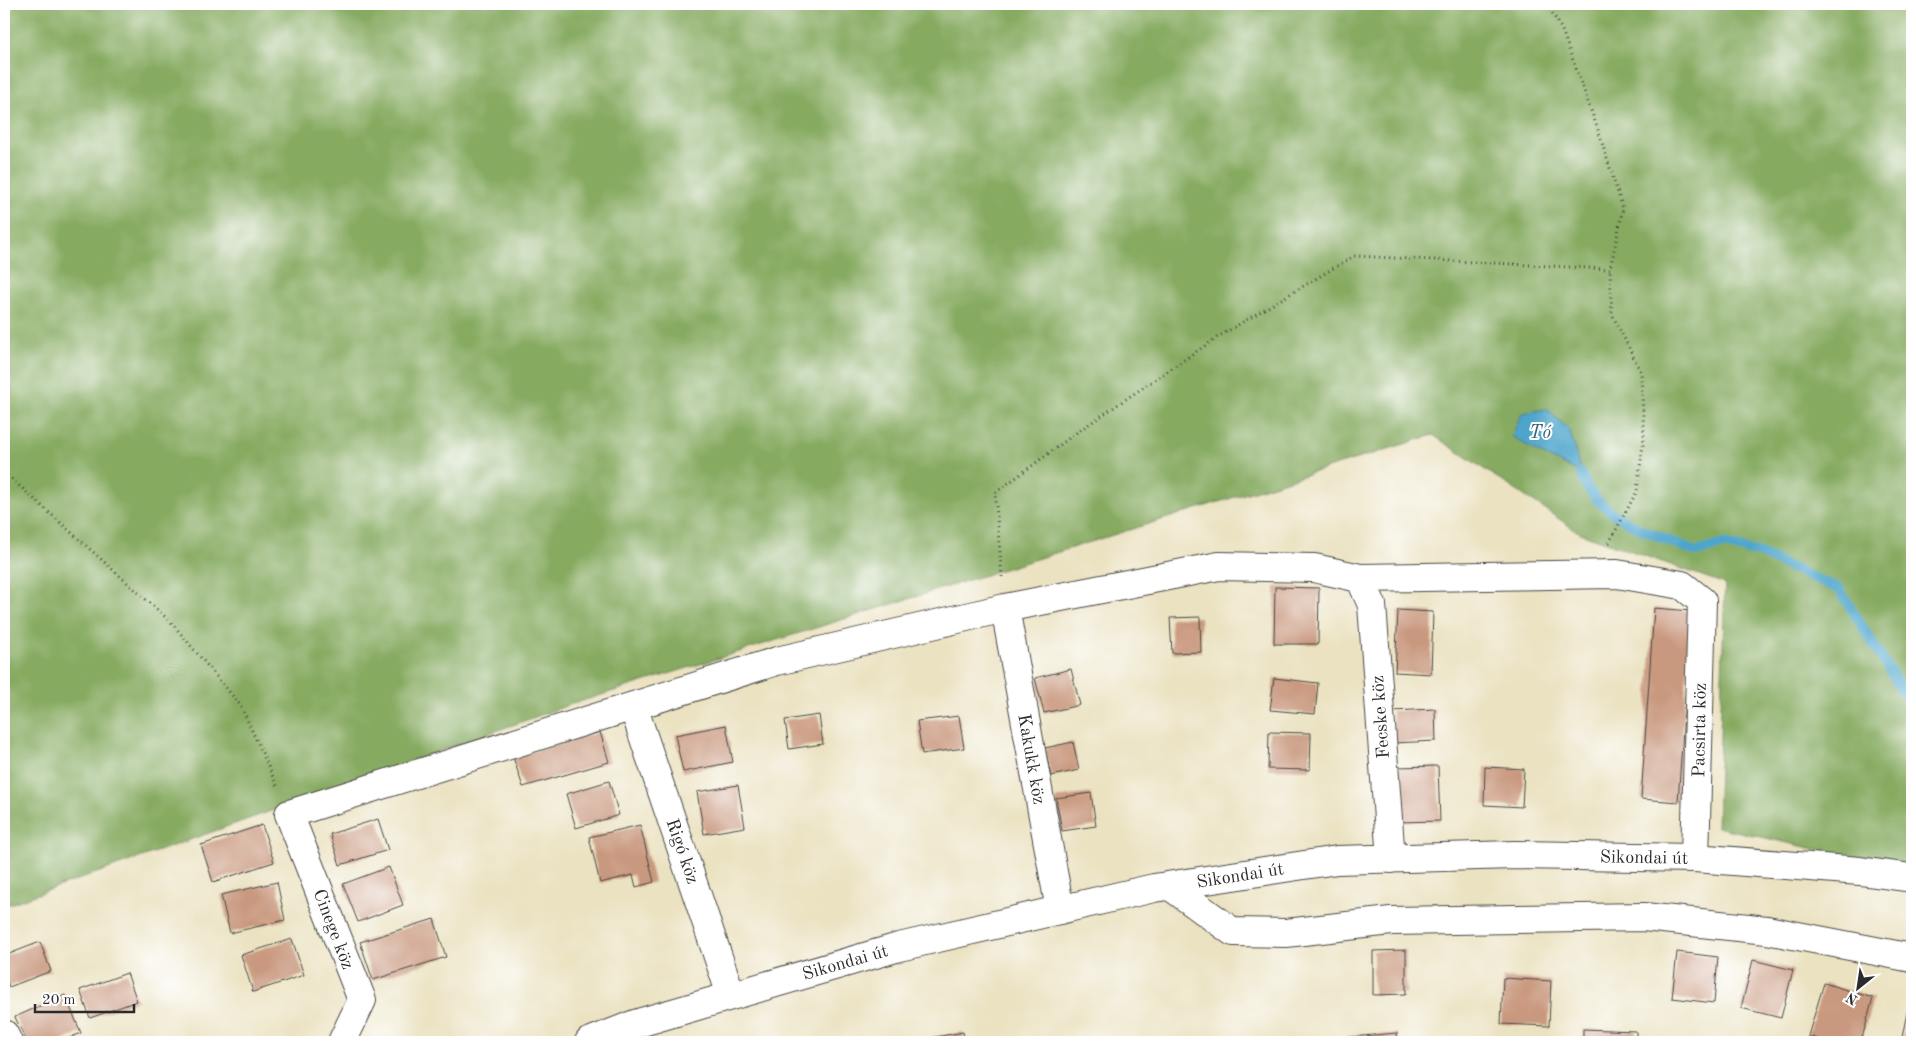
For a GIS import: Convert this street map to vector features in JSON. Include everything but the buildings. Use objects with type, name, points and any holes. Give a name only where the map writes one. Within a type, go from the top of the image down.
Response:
[{"type":"street","points":[[290,814],[777,661],[1005,608],[1219,566],[1314,568],[1360,578]]},
{"type":"street","name":"Pacsirta köz","points":[[1360,578],[1617,574],[1682,585],[1702,601],[1696,858]]},
{"type":"street","name":"Fecske köz","points":[[1360,578],[1372,605],[1391,858]]},
{"type":"street","name":"Kakukk köz","points":[[1005,608],[1060,910]]},
{"type":"street","name":"Rigó köz","points":[[633,706],[732,995]]},
{"type":"street","name":"Cinege köz","points":[[290,814],[362,1000],[342,1042]]},
{"type":"street","name":"Sikondai út","points":[[589,1042],[636,1024],[899,947],[1170,886],[1337,860],[1514,855],[1696,858],[1860,871],[1912,878]]},
{"type":"street","points":[[1170,886],[1233,932],[1286,933],[1391,921],[1644,917],[1767,930],[1912,958]]},
{"type":"street","points":[[4,1034],[8,1042]]},
{"type":"path","points":[[1548,4],[1562,30],[1597,127],[1623,210],[1610,269],[1612,314],[1641,372],[1644,437],[1637,491],[1623,519]]},
{"type":"path","points":[[1005,608],[995,493],[1083,428],[1221,335],[1354,256],[1610,269]]},
{"type":"path","points":[[4,472],[171,622],[242,706],[290,814]]},
{"type":"green space","points":[[4,4],[1912,4],[1912,871],[1717,827],[1725,584],[1580,533],[1433,435],[566,706],[4,906]]},
{"type":"water","name":"Tó","points":[[1547,409],[1570,431],[1581,473],[1535,451],[1512,436],[1522,413]]},
{"type":"waterway","points":[[1581,473],[1586,486],[1597,500],[1614,514],[1638,528],[1696,552],[1724,544],[1758,553],[1839,589],[1903,692],[1912,701]]}]
